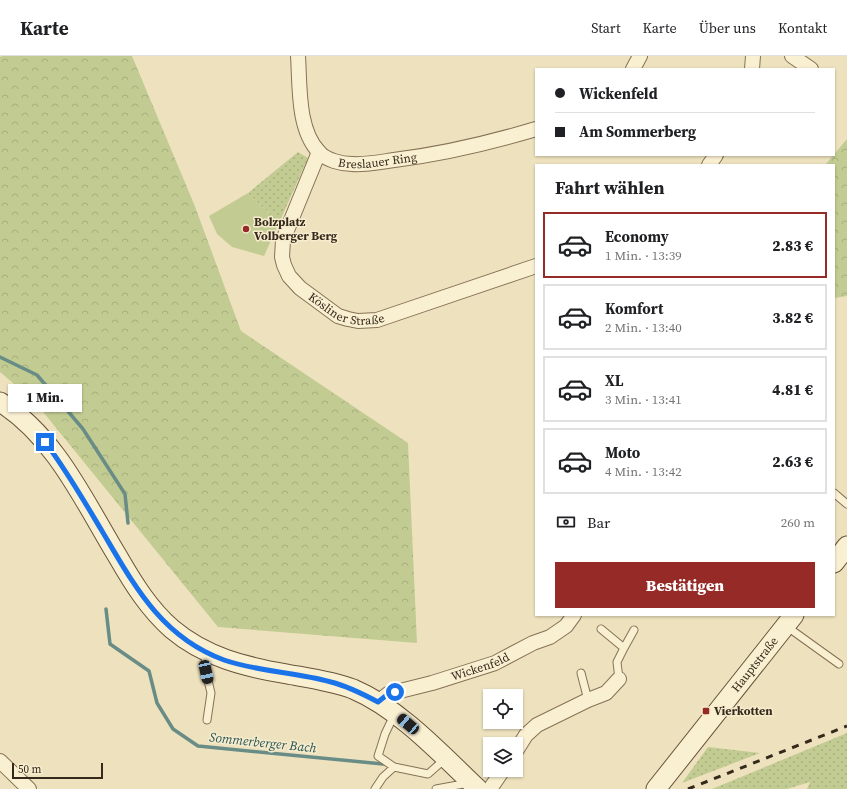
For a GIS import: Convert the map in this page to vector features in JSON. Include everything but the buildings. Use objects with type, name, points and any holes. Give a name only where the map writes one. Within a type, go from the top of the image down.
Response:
[{"type":"street","points":[[298,56],[302,116],[310,138],[319,152]]},
{"type":"street","points":[[634,68],[640,56]]},
{"type":"street","points":[[752,68],[753,56]]},
{"type":"street","points":[[792,56],[810,68]]},
{"type":"street","name":"Breslauer Ring","points":[[319,152],[341,163],[371,163],[414,158],[470,147],[535,129]]},
{"type":"street","name":"Kösliner Straße","points":[[319,152],[282,240],[282,257],[289,276],[300,288],[338,316],[358,321],[377,320],[535,266]]},
{"type":"street","points":[[0,402],[36,431],[61,463],[132,581],[154,612],[173,629],[205,652],[223,660],[244,666],[330,682],[353,690],[378,702],[395,713],[474,786]]},
{"type":"street","points":[[835,562],[847,546]]},
{"type":"street","name":"Wickenfeld","points":[[378,702],[388,694],[432,683],[495,663],[533,643],[550,637],[566,626],[573,616]]},
{"type":"street","name":"Hauptstraße","points":[[656,789],[790,620]]},
{"type":"street","points":[[523,740],[537,725],[588,700],[606,694],[618,679]]},
{"type":"street","points":[[0,761],[30,789]]},
{"type":"street","points":[[490,789],[498,777]]},
{"type":"lane","points":[[835,494],[847,504]]},
{"type":"lane","points":[[790,620],[839,664]]},
{"type":"lane","points":[[601,629],[624,648]]},
{"type":"lane","points":[[618,679],[617,662],[634,630]]},
{"type":"lane","points":[[205,652],[206,672],[211,693],[207,720]]},
{"type":"lane","points":[[581,673],[588,700]]},
{"type":"lane","points":[[395,713],[385,734],[378,756],[394,767],[428,774],[445,758]]},
{"type":"lane","points":[[375,789],[383,777],[394,767]]},
{"type":"lane","points":[[436,789],[474,786]]},
{"type":"green space","points":[[132,56],[194,204],[241,331],[408,443],[417,643],[218,627],[35,402],[0,372],[0,57]]},
{"type":"green space","points":[[847,139],[847,296],[835,298],[835,164],[826,164],[833,156],[835,156],[835,153]]},
{"type":"green space","points":[[298,152],[308,158],[279,223],[248,193]]},
{"type":"green space","name":"Bolzplatz Volberger Berg","points":[[248,193],[279,223],[264,256],[232,247],[217,234],[209,216]]},
{"type":"green space","points":[[847,733],[847,789],[807,789],[810,782],[787,789],[712,789]]},
{"type":"green space","points":[[708,747],[760,753],[682,783]]},
{"type":"waterway","name":"Sommerberger Bach","points":[[0,357],[37,375],[83,429],[125,494],[128,523]]},
{"type":"waterway","name":"Sommerberger Bach","points":[[106,609],[110,644],[149,671],[157,703],[173,729],[198,746],[383,764]]},
{"type":"railway","points":[[688,789],[847,726]]},
{"type":"place","name":"Bolzplatz Volberger Berg","points":[[246,229]]},
{"type":"place","name":"Vierkotten","points":[[706,711]]},
{"type":"route","points":[[45,442],[61,463],[132,581],[147,602],[158,616],[188,641],[205,652],[223,660],[244,666],[330,682],[353,690],[378,702],[388,694],[395,692]]}]
